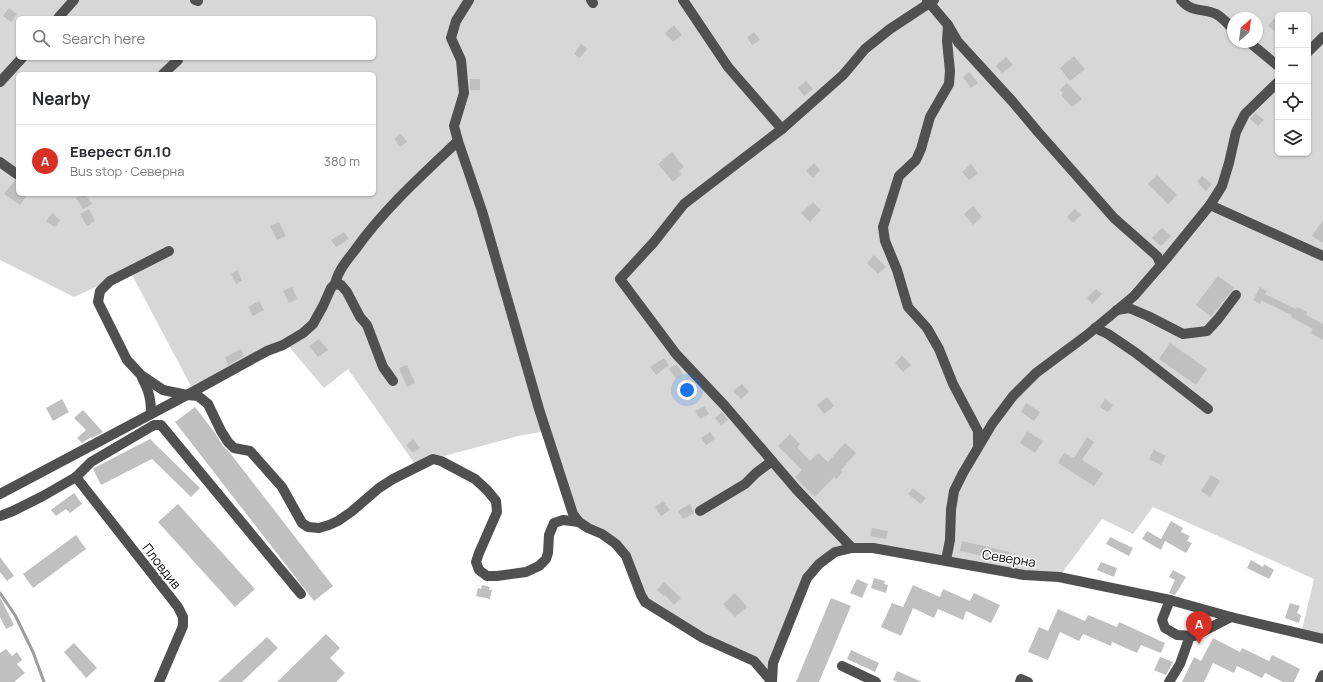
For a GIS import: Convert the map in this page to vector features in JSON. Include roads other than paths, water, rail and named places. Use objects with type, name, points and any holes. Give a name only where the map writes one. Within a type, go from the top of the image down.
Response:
[{"type":"street","points":[[60,16],[74,0]]},
{"type":"street","points":[[468,0],[456,21],[451,38],[461,60],[464,93],[454,126],[482,211],[539,409],[573,514],[579,522],[602,534],[616,544],[626,556],[633,577],[645,602],[703,638],[754,661],[771,682]]},
{"type":"street","points":[[683,0],[728,67],[782,129]]},
{"type":"street","points":[[1182,0],[1185,4],[1195,9],[1216,14],[1227,24]]},
{"type":"street","points":[[852,548],[796,489],[725,406],[676,354],[620,279],[654,242],[684,204],[782,129],[843,75],[865,49],[890,29],[930,1],[948,25],[958,42],[1012,101],[1114,218],[1157,256],[1161,265]]},
{"type":"street","points":[[948,25],[947,41],[950,71],[949,84],[930,117],[921,149],[916,160],[899,176],[883,227],[885,241],[897,270],[908,307],[927,328],[939,349],[953,384],[978,431],[978,448]]},
{"type":"street","points":[[1311,49],[1323,37]]},
{"type":"street","points":[[1256,48],[1275,64]]},
{"type":"street","points":[[0,82],[20,60]]},
{"type":"street","points":[[165,72],[178,60]]},
{"type":"street","points":[[946,560],[950,540],[951,510],[954,491],[992,424],[1013,396],[1036,373],[1134,296],[1161,265],[1210,205],[1222,186],[1236,132],[1245,114],[1276,84]]},
{"type":"street","points":[[0,494],[267,351],[283,345],[303,333],[313,324],[331,288],[335,284],[336,277],[365,236],[400,197],[458,141]]},
{"type":"street","points":[[0,162],[16,174]]},
{"type":"street","points":[[1210,205],[1323,256]]},
{"type":"street","points":[[151,414],[151,401],[148,390],[140,375],[127,360],[98,302],[100,291],[110,281],[169,251]]},
{"type":"street","points":[[335,284],[341,285],[347,292],[360,317],[368,325],[383,367],[393,381]]},
{"type":"street","points":[[1117,310],[1129,308],[1183,334],[1207,331],[1218,320],[1236,295]]},
{"type":"street","points":[[1094,328],[1108,334],[1136,353],[1208,409]]},
{"type":"street","points":[[140,375],[163,390],[198,396],[208,404],[228,442],[234,448],[250,452],[282,488],[302,523],[308,527],[318,528],[338,521],[379,488],[433,459],[441,461],[475,479],[496,501],[497,512],[476,562],[479,570],[487,576],[526,572],[539,566],[546,559],[548,553],[549,535],[554,523],[563,520],[579,522]]},
{"type":"street","points":[[0,516],[14,511],[43,496],[76,477],[91,462],[154,425],[161,425],[302,594]]},
{"type":"street","points":[[700,511],[745,484],[756,473],[772,461]]},
{"type":"street","name":"Пловдив","points":[[76,477],[178,607],[183,617],[183,626],[159,682]]},
{"type":"street","name":"Северна","points":[[771,682],[773,663],[807,578],[819,564],[835,552],[852,548],[873,548],[946,560],[1024,576],[1059,577],[1170,600],[1230,617],[1323,639]]},
{"type":"street","points":[[1170,600],[1162,620],[1165,628],[1177,635],[1194,636],[1230,617]]},
{"type":"street","points":[[1169,682],[1180,664],[1190,636]]},
{"type":"street","points":[[842,666],[876,682]]},
{"type":"street","points":[[1320,682],[1323,675]]},
{"type":"street","points":[[1020,682],[1021,679],[1028,682]]},
{"type":"waterway","points":[[0,593],[15,615],[33,652],[44,682]]},
{"type":"place","name":"Еверест бл.10","points":[[1199,644]]}]
